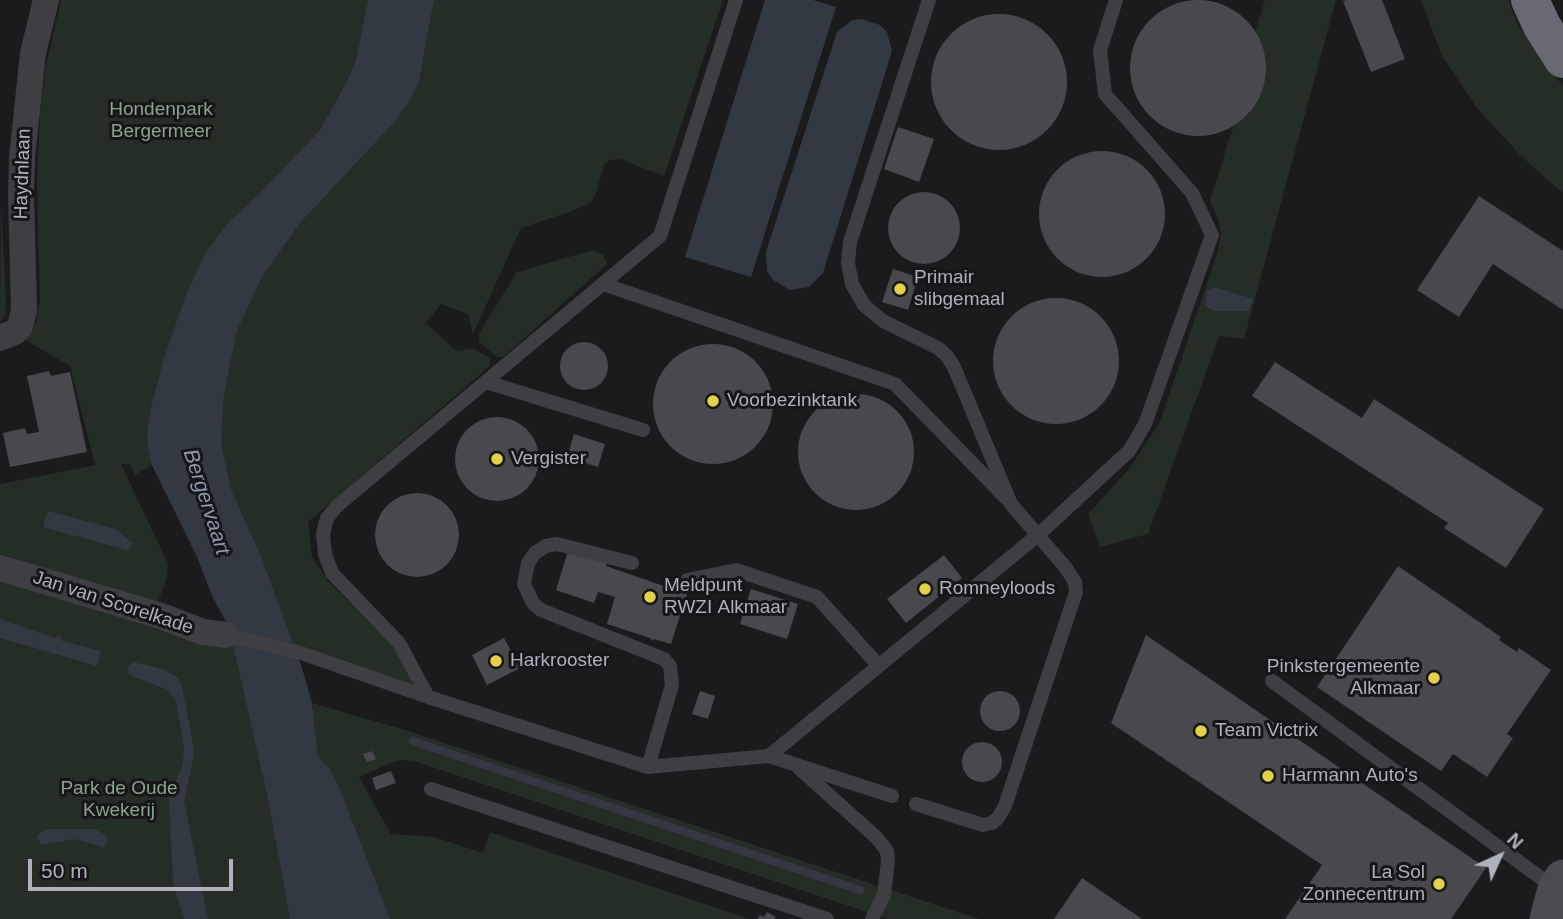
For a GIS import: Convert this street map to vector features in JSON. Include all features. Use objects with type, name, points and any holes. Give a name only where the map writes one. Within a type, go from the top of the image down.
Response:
[{"type":"highway","points":[[1530,0],[1542,26],[1563,59]]},
{"type":"street","name":"Haydnlaan","points":[[0,338],[15,332],[20,326],[24,310],[20,194],[22,158],[33,52],[46,0]]},
{"type":"street","name":"Jan van Scorelkade","points":[[0,568],[161,616],[203,632],[226,635]]},
{"type":"lane","points":[[428,697],[399,643],[332,573],[325,554],[323,534],[327,518],[337,506],[660,236],[736,0]]},
{"type":"lane","points":[[929,0],[850,242],[848,263],[852,284],[864,305],[883,321],[938,348],[947,356],[1011,504]]},
{"type":"lane","points":[[769,756],[1038,535],[1129,451],[1145,424],[1212,235],[1192,193],[1105,94],[1100,50],[1116,0]]},
{"type":"lane","points":[[603,284],[895,384],[1011,504],[1075,582],[1076,592],[998,818],[983,825],[916,804]]},
{"type":"lane","points":[[486,382],[643,430]]},
{"type":"lane","points":[[632,563],[557,544],[535,553],[528,563],[524,584],[527,594],[541,610],[664,659],[670,666],[672,685],[648,767]]},
{"type":"lane","points":[[687,580],[736,570],[817,597],[879,666]]},
{"type":"lane","points":[[226,635],[301,653],[428,697],[648,767],[769,756],[892,796]]},
{"type":"lane","points":[[1272,681],[1558,902]]},
{"type":"lane","points":[[793,764],[884,845],[888,861],[884,895],[872,919]]},
{"type":"lane","points":[[431,789],[827,919]]},
{"type":"green space","name":"Hondenpark Bergermeer","points":[[61,0],[368,0],[356,60],[346,83],[318,132],[227,224],[164,358],[147,431],[152,465],[135,475],[130,464],[121,464],[168,564],[167,578],[157,604],[0,554],[0,484],[95,465],[70,366],[25,340],[36,322],[40,301],[37,181],[40,114],[46,66]]},
{"type":"green space","points":[[434,0],[723,0],[664,176],[620,159],[609,160],[604,165],[595,196],[590,203],[521,228],[473,334],[468,314],[441,304],[426,323],[456,351],[472,348],[490,358],[490,366],[308,522],[312,557],[328,581],[392,644],[410,671],[412,685],[295,650],[263,561],[231,489],[221,442],[224,395],[237,331],[262,277],[301,222],[419,82]]},
{"type":"green space","points":[[1265,0],[1336,0],[1244,339],[1219,336],[1148,534],[1100,547],[1088,514],[1129,469],[1160,422],[1218,251],[1221,234],[1210,201],[1233,127],[1249,114],[1259,97],[1266,76],[1265,57],[1255,32]]},
{"type":"green space","points":[[1421,0],[1508,0],[1517,23],[1544,64],[1563,86],[1563,193],[1522,157],[1477,108],[1442,56]]},
{"type":"green space","points":[[1,201],[6,302],[5,315],[0,322]]},
{"type":"green space","points":[[593,250],[603,255],[607,264],[503,357],[497,357],[479,342],[479,333],[517,272]]},
{"type":"green space","name":"Park de Oude Kwekerij","points":[[0,577],[234,645],[267,795],[290,919],[0,919]]},
{"type":"green space","points":[[312,703],[405,730],[979,919],[888,919],[417,762],[403,760],[359,777],[391,834],[434,837],[483,853],[490,832],[750,919],[390,919],[339,786],[330,769],[318,758]]},
{"type":"water","name":"Bergervaart","points":[[368,0],[434,0],[419,82],[395,121],[301,222],[262,277],[237,331],[224,395],[221,442],[231,489],[263,561],[302,668],[312,703],[318,757],[330,769],[339,786],[390,919],[290,919],[267,795],[229,627],[152,465],[147,431],[164,358],[186,295],[205,254],[227,224],[319,131],[356,60]]},
{"type":"water","points":[[765,0],[813,0],[836,7],[751,277],[685,257]]},
{"type":"water","points":[[862,19],[880,25],[887,32],[892,51],[823,273],[809,287],[790,290],[773,280],[767,271],[766,252],[837,32],[852,20]]},
{"type":"water","points":[[1214,287],[1253,299],[1249,311],[1213,311],[1205,305],[1207,291]]},
{"type":"water","points":[[48,511],[115,529],[133,544],[127,550],[43,527]]},
{"type":"water","points":[[0,619],[55,638],[59,635],[62,641],[101,651],[97,666],[0,638]]},
{"type":"water","points":[[133,662],[163,669],[178,678],[182,686],[193,744],[193,759],[184,801],[208,919],[184,919],[173,882],[169,798],[183,764],[184,746],[176,700],[166,689],[129,675],[128,667]]},
{"type":"water","points":[[49,829],[94,829],[104,834],[108,841],[104,847],[74,839],[41,845],[37,837],[39,833]]},
{"type":"building","points":[[1198,0],[1224,6],[1246,20],[1260,42],[1266,68],[1260,94],[1246,116],[1224,130],[1198,136],[1172,130],[1150,116],[1136,94],[1130,68],[1136,42],[1150,20],[1172,6]]},
{"type":"building","points":[[1382,0],[1405,59],[1371,72],[1343,1]]},
{"type":"building","points":[[999,14],[1025,19],[1047,34],[1062,56],[1067,82],[1062,108],[1047,130],[1025,145],[999,150],[973,145],[951,130],[936,108],[931,82],[936,56],[951,34],[973,19]]},
{"type":"building","points":[[898,127],[934,139],[919,182],[884,169]]},
{"type":"building","points":[[1102,151],[1126,156],[1146,170],[1160,190],[1165,214],[1160,238],[1146,258],[1126,272],[1102,277],[1078,272],[1058,258],[1044,238],[1039,214],[1044,190],[1058,170],[1078,156]]},
{"type":"building","points":[[924,192],[938,195],[950,202],[957,214],[960,228],[957,242],[950,254],[938,261],[924,264],[910,261],[898,254],[891,242],[888,228],[891,214],[898,202],[910,195]]},
{"type":"building","points":[[1479,196],[1563,251],[1563,310],[1493,264],[1459,317],[1417,290]]},
{"type":"building","name":"Primair slibgemaal","points":[[893,269],[918,277],[908,310],[882,302]]},
{"type":"building","points":[[1056,298],[1080,303],[1101,316],[1114,337],[1119,361],[1114,385],[1101,406],[1080,419],[1056,424],[1032,419],[1011,406],[998,385],[993,361],[998,337],[1011,316],[1032,303]]},
{"type":"building","points":[[584,342],[601,349],[608,366],[601,383],[584,390],[567,383],[560,366],[567,349]]},
{"type":"building","name":"Voorbezinktank","points":[[713,344],[736,349],[755,362],[768,381],[773,404],[768,427],[755,446],[736,459],[713,464],[690,459],[671,446],[658,427],[653,404],[658,381],[671,362],[690,349]]},
{"type":"building","points":[[1275,362],[1362,418],[1374,399],[1544,509],[1506,568],[1444,528],[1448,523],[1252,396]]},
{"type":"building","points":[[49,371],[51,376],[70,372],[87,452],[10,467],[3,433],[25,428],[27,434],[39,432],[27,376]]},
{"type":"building","name":"Voorbezinktank","points":[[856,394],[878,399],[897,411],[909,430],[914,452],[909,474],[897,493],[878,505],[856,510],[834,505],[815,493],[803,474],[798,452],[803,430],[815,411],[834,399]]},
{"type":"building","name":"Vergister","points":[[497,417],[513,420],[527,429],[536,443],[539,459],[536,475],[527,489],[513,498],[497,501],[481,498],[467,489],[458,475],[455,459],[458,443],[467,429],[481,420]]},
{"type":"building","points":[[574,434],[605,444],[598,467],[567,457]]},
{"type":"building","points":[[417,493],[433,496],[447,505],[456,519],[459,535],[456,551],[447,565],[433,574],[417,577],[401,574],[387,565],[378,551],[375,535],[378,519],[387,505],[401,496]]},
{"type":"building","name":"Meldpunt RWZI Alkmaar","points":[[568,551],[607,562],[606,566],[687,594],[671,644],[654,639],[653,641],[607,624],[615,597],[598,592],[594,603],[556,590]]},
{"type":"building","name":"Romneyloods","points":[[944,555],[962,578],[906,623],[887,599]]},
{"type":"building","name":"Pinkstergemeente Alkmaar","points":[[1398,566],[1501,637],[1499,640],[1517,652],[1519,648],[1551,670],[1507,734],[1513,738],[1487,777],[1453,754],[1441,771],[1317,687]]},
{"type":"building","points":[[751,589],[798,604],[787,639],[740,624]]},
{"type":"building","points":[[1146,635],[1486,868],[1451,919],[1285,919],[1322,865],[1111,723]]},
{"type":"building","name":"Harkrooster","points":[[504,638],[520,668],[487,685],[472,655]]},
{"type":"building","points":[[700,691],[715,696],[708,719],[692,714]]},
{"type":"building","points":[[1000,691],[1008,692],[1014,697],[1019,703],[1019,719],[1014,725],[1008,730],[1000,731],[992,730],[986,725],[981,719],[980,711],[981,703],[986,697],[992,692]]},
{"type":"building","points":[[982,742],[990,743],[996,748],[1001,754],[1001,770],[996,776],[990,781],[982,782],[974,781],[968,776],[963,770],[962,762],[963,754],[968,748],[974,743]]},
{"type":"building","points":[[372,751],[376,759],[367,762],[363,754]]},
{"type":"building","points":[[391,771],[396,783],[376,790],[372,778]]},
{"type":"building","points":[[1082,878],[1142,919],[1054,919]]},
{"type":"building","points":[[767,912],[776,917],[757,919],[760,915],[764,917]]},
{"type":"waterway","points":[[413,741],[860,890]]},
{"type":"place","name":"Primair slibgemaal","points":[[900,289]]},
{"type":"place","name":"Voorbezinktank","points":[[713,401]]},
{"type":"place","name":"Vergister","points":[[497,459]]},
{"type":"place","name":"Romneyloods","points":[[925,589]]},
{"type":"place","name":"Meldpunt RWZI Alkmaar","points":[[650,597]]},
{"type":"place","name":"Harkrooster","points":[[496,661]]},
{"type":"place","name":"Pinkstergemeente Alkmaar","points":[[1434,678]]},
{"type":"place","name":"Team Victrix","points":[[1201,731]]},
{"type":"place","name":"Harmann Auto's","points":[[1268,776]]},
{"type":"place","name":"La Sol Zonnecentrum","points":[[1439,884]]}]
